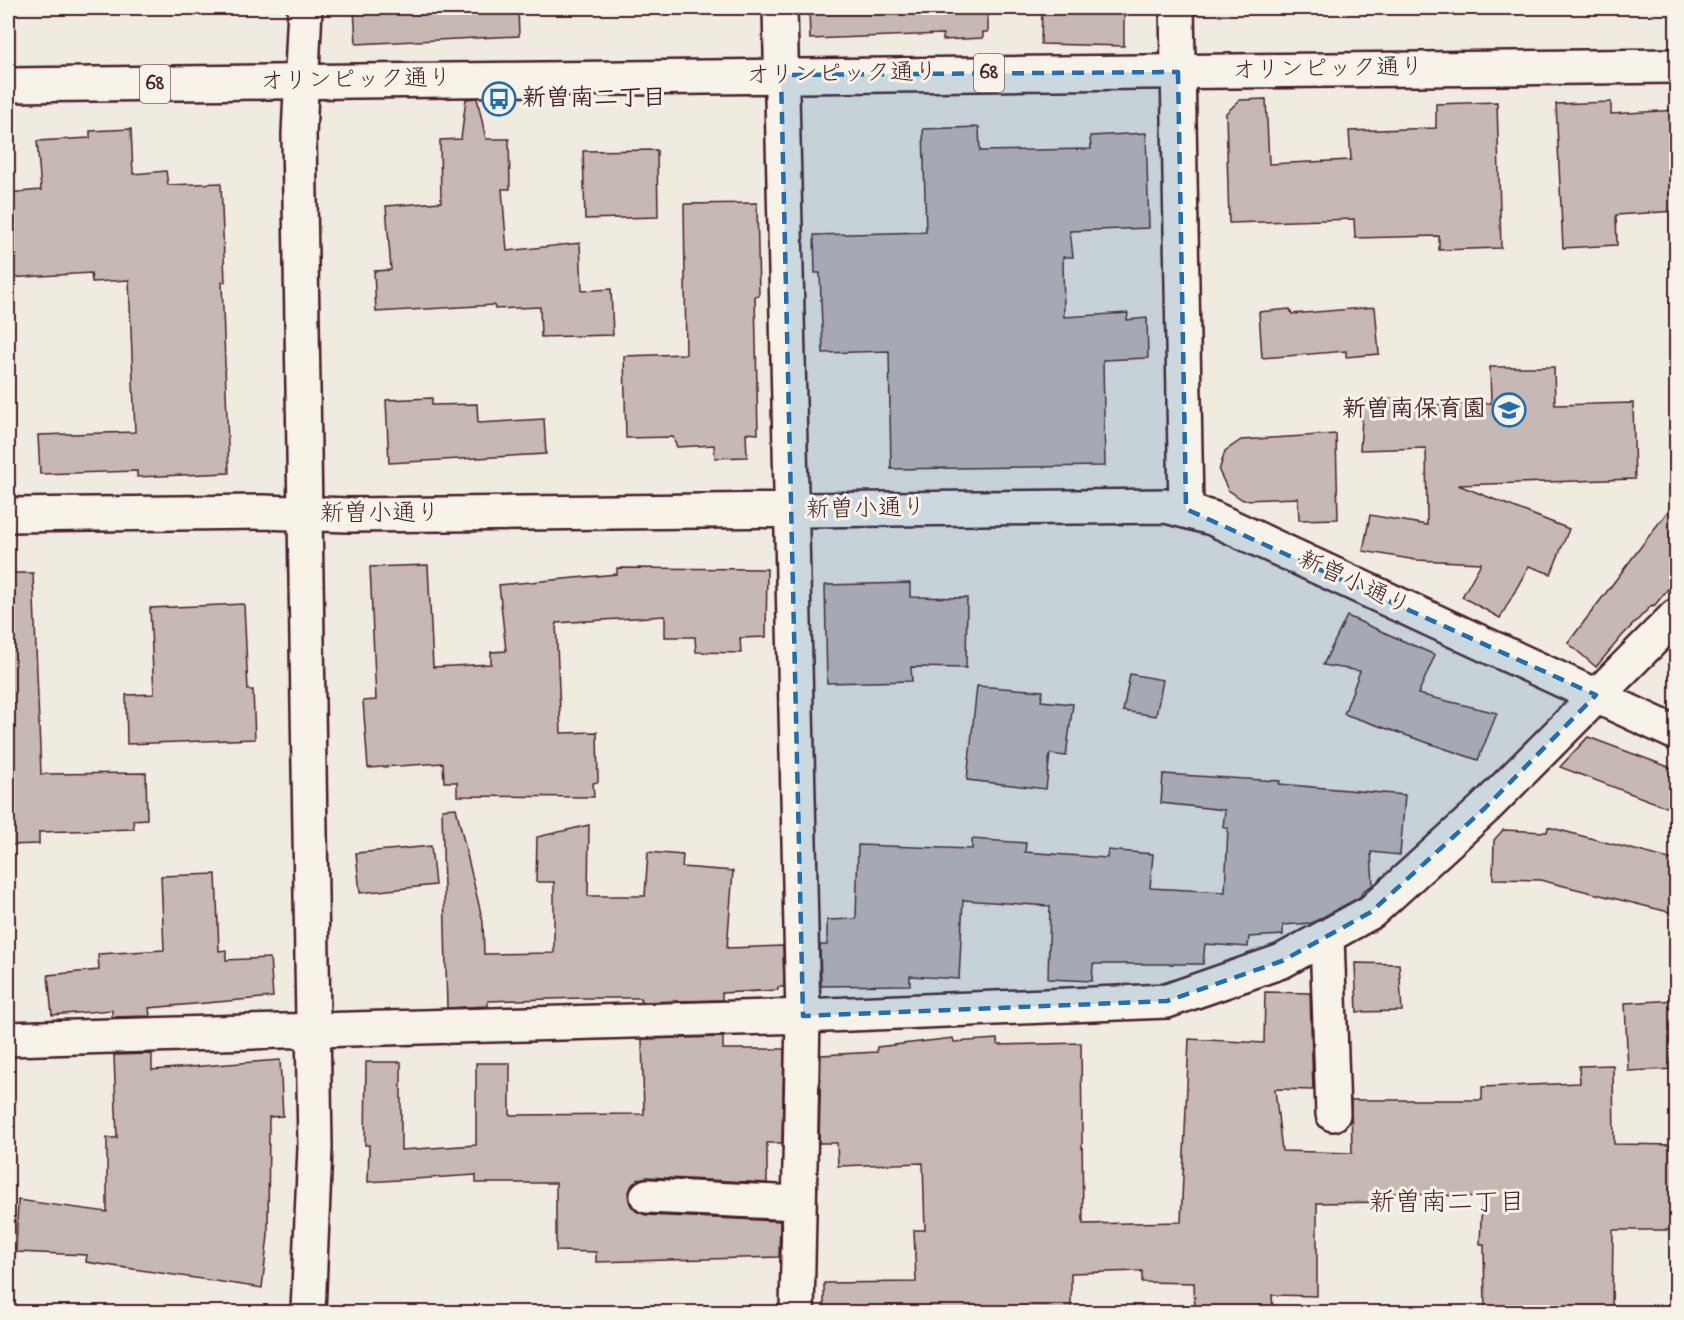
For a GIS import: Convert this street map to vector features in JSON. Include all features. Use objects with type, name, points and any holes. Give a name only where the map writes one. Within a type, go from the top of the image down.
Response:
[{"type":"street","points":[[304,8],[299,134],[315,1148],[308,1312]]},
{"type":"street","points":[[780,8],[803,1016],[797,1312]]},
{"type":"street","points":[[1177,8],[1186,509]]},
{"type":"street","name":"オリンピック通り","points":[[8,85],[1677,66]]},
{"type":"street","name":"新曽小通り","points":[[8,514],[1156,507],[1186,509],[1212,518],[1677,733]]},
{"type":"street","points":[[8,1039],[803,1016],[1167,1000],[1282,961],[1371,912],[1485,808],[1677,616]]},
{"type":"street","points":[[1327,937],[1333,1114]]},
{"type":"street","points":[[647,1196],[799,1203]]},
{"type":"highlighted area","points":[[1178,72],[1186,509],[1596,695],[1485,808],[1371,912],[1282,961],[1167,1001],[803,1016],[781,75]]},
{"type":"building","points":[[354,8],[518,8],[519,36],[356,44]]},
{"type":"building","points":[[809,8],[988,8],[988,32],[983,32],[983,38],[943,40],[943,34],[810,39]]},
{"type":"building","points":[[1042,8],[1124,8],[1124,46],[1041,44]]},
{"type":"building","points":[[477,98],[486,139],[509,139],[510,189],[502,189],[507,251],[580,243],[582,291],[611,289],[613,335],[541,337],[540,307],[495,309],[494,305],[376,312],[374,271],[391,270],[386,206],[441,202],[440,140],[461,139],[466,99]]},
{"type":"building","points":[[1266,99],[1269,164],[1351,160],[1349,131],[1436,128],[1436,104],[1497,102],[1501,248],[1439,250],[1439,236],[1355,238],[1354,219],[1229,223],[1226,113],[1240,100]]},
{"type":"building","points":[[1611,102],[1611,114],[1677,110],[1677,211],[1616,215],[1617,245],[1563,248],[1556,104]]},
{"type":"building","points":[[979,127],[980,151],[1091,149],[1090,136],[1146,133],[1149,228],[1070,231],[1073,257],[1063,257],[1064,317],[1128,313],[1127,320],[1147,318],[1148,358],[1103,360],[1105,466],[891,469],[889,351],[823,353],[820,273],[815,273],[814,235],[926,232],[923,129]]},
{"type":"building","points":[[131,129],[133,174],[166,171],[168,185],[221,183],[229,473],[137,477],[137,471],[40,474],[38,435],[135,432],[129,280],[92,282],[91,273],[8,278],[8,193],[41,190],[37,141],[90,138],[90,131]]},
{"type":"building","points":[[657,150],[658,217],[585,219],[583,151]]},
{"type":"building","points":[[757,203],[759,296],[755,296],[758,434],[746,433],[747,457],[715,458],[714,445],[677,447],[673,437],[626,438],[624,356],[686,354],[684,204]]},
{"type":"building","points":[[1375,307],[1379,354],[1346,357],[1346,351],[1262,358],[1259,312],[1290,309],[1292,314]]},
{"type":"building","points":[[1490,367],[1554,367],[1555,405],[1633,403],[1635,479],[1458,485],[1569,529],[1551,574],[1529,566],[1500,618],[1462,597],[1481,563],[1416,560],[1363,551],[1370,515],[1427,525],[1426,448],[1360,450],[1363,401],[1401,398],[1402,406],[1491,403]]},
{"type":"building","points":[[432,398],[432,405],[477,404],[478,423],[544,419],[546,454],[389,463],[386,400]]},
{"type":"building","points":[[1336,434],[1338,519],[1299,520],[1298,498],[1243,500],[1228,490],[1219,471],[1225,451],[1241,440]]},
{"type":"building","points":[[1677,499],[1677,578],[1654,606],[1652,605],[1622,636],[1596,667],[1568,643]]},
{"type":"building","points":[[428,565],[433,667],[491,664],[491,652],[506,651],[499,585],[617,574],[617,568],[767,569],[766,637],[740,638],[741,653],[696,652],[695,637],[665,637],[665,616],[556,623],[561,733],[597,732],[598,782],[593,783],[594,797],[457,796],[457,782],[444,782],[443,763],[368,768],[363,701],[376,700],[370,567]]},
{"type":"building","points":[[8,573],[33,573],[41,774],[146,773],[147,819],[133,820],[134,829],[39,832],[39,844],[8,845]]},
{"type":"building","points":[[910,583],[910,597],[967,598],[966,668],[911,667],[912,681],[827,683],[825,585]]},
{"type":"building","points":[[244,604],[248,690],[253,690],[255,739],[127,744],[126,695],[154,694],[150,608]]},
{"type":"building","points":[[1347,616],[1435,655],[1418,694],[1497,713],[1478,760],[1344,714],[1360,671],[1323,665]]},
{"type":"building","points":[[1130,674],[1163,680],[1156,716],[1123,711]]},
{"type":"building","points":[[977,686],[1043,691],[1041,701],[1073,704],[1066,756],[1050,754],[1046,789],[967,780]]},
{"type":"building","points":[[1588,737],[1677,770],[1677,811],[1560,767]]},
{"type":"building","points":[[1163,774],[1280,781],[1279,784],[1405,795],[1400,855],[1371,852],[1373,885],[1363,891],[1360,897],[1312,923],[1283,925],[1283,935],[1249,937],[1248,947],[1205,944],[1203,964],[1093,964],[1092,981],[1048,979],[1050,906],[963,900],[959,979],[910,976],[910,985],[821,986],[820,945],[827,945],[827,920],[856,919],[858,845],[972,849],[972,839],[1026,843],[1025,852],[1107,858],[1108,850],[1153,854],[1150,888],[1225,892],[1228,828],[1223,827],[1225,810],[1161,803]]},
{"type":"building","points":[[456,808],[483,922],[484,954],[554,953],[554,882],[536,882],[537,837],[589,825],[588,896],[645,896],[648,852],[683,855],[682,867],[733,871],[727,948],[783,946],[784,987],[778,987],[778,990],[722,993],[722,1000],[641,1002],[641,998],[582,998],[488,1001],[488,1006],[447,1008],[442,809]]},
{"type":"building","points":[[1548,827],[1677,861],[1677,914],[1540,880],[1493,879],[1494,840],[1503,830],[1547,832]]},
{"type":"building","points":[[431,846],[435,885],[360,893],[356,853]]},
{"type":"building","points":[[216,874],[219,951],[226,950],[226,960],[270,958],[273,997],[149,1008],[150,1016],[112,1017],[112,1010],[52,1015],[48,975],[99,970],[98,954],[164,950],[161,876]]},
{"type":"building","points":[[1355,963],[1399,964],[1402,1011],[1357,1012]]},
{"type":"building","points":[[1265,992],[1310,993],[1313,1090],[1275,1089],[1282,1151],[1352,1153],[1351,1100],[1482,1100],[1482,1087],[1580,1083],[1579,1066],[1613,1065],[1614,1144],[1677,1145],[1677,1230],[1613,1230],[1612,1312],[1485,1312],[1484,1244],[1480,1244],[1482,1197],[1390,1193],[1390,1202],[1317,1203],[1317,1296],[1272,1295],[1273,1312],[1195,1312],[1194,1283],[1142,1282],[1142,1271],[1071,1273],[1071,1312],[824,1312],[824,1283],[916,1282],[914,1230],[925,1230],[923,1163],[838,1166],[837,1143],[819,1143],[821,1055],[877,1052],[877,1047],[953,1038],[954,1042],[997,1039],[998,1045],[1081,1043],[1083,1224],[1181,1222],[1189,1039],[1264,1043]]},
{"type":"building","points":[[1677,1000],[1677,1069],[1628,1071],[1625,1003]]},
{"type":"building","points":[[723,1037],[723,1049],[784,1049],[782,1143],[767,1143],[767,1183],[647,1177],[639,1179],[632,1185],[628,1195],[630,1204],[636,1211],[646,1215],[780,1221],[779,1257],[596,1262],[596,1252],[556,1251],[556,1183],[476,1183],[476,1175],[368,1182],[369,1145],[365,1145],[366,1062],[401,1062],[401,1150],[476,1145],[476,1063],[510,1063],[510,1115],[644,1114],[642,1039]]},
{"type":"building","points":[[152,1054],[152,1070],[280,1060],[283,1116],[269,1117],[268,1235],[262,1288],[86,1262],[87,1255],[16,1252],[18,1200],[107,1212],[107,1138],[117,1138],[114,1055]]},
{"type":"place","name":"新曽南二丁目","points":[[499,99]]},
{"type":"place","name":"新曽南保育園","points":[[1509,410]]},
{"type":"district","name":"新曽南二丁目","points":[[1447,1204]]}]
